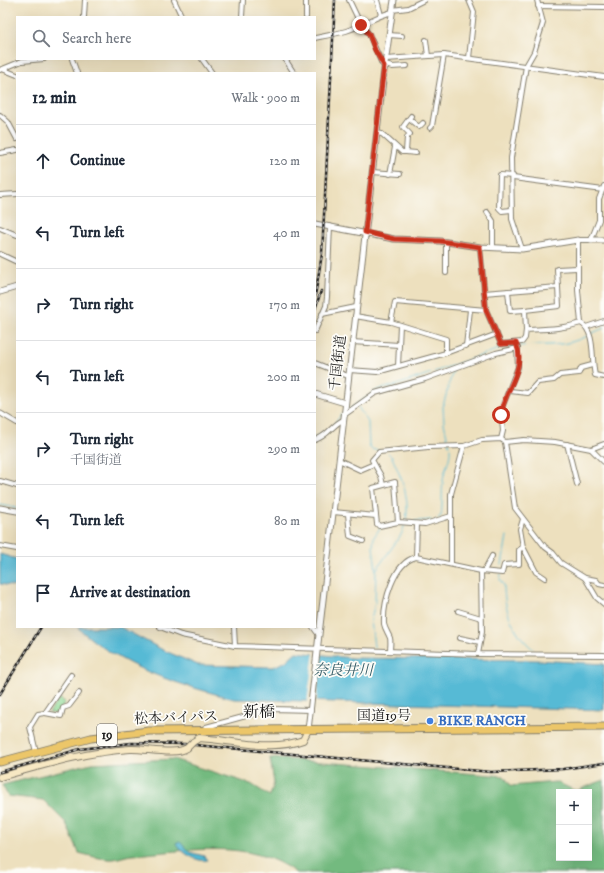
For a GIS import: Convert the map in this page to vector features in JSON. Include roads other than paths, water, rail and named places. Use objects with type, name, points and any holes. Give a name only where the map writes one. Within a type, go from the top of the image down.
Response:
[{"type":"highway","name":"松本バイパス","points":[[0,762],[74,742],[108,735],[149,731],[202,730],[217,726],[308,730]]},
{"type":"highway","name":"国道19号","points":[[308,730],[604,728]]},
{"type":"main road","points":[[0,777],[69,758],[102,751],[132,749],[181,751],[199,738],[259,744],[280,744],[303,740],[308,730]]},
{"type":"street","points":[[84,16],[85,0]]},
{"type":"street","points":[[174,0],[182,16]]},
{"type":"street","points":[[242,16],[243,0]]},
{"type":"street","points":[[306,0],[306,16]]},
{"type":"street","points":[[349,0],[361,25],[369,34],[378,57],[384,66],[407,66]]},
{"type":"street","points":[[377,0],[381,15]]},
{"type":"street","name":"千国街道","points":[[308,730],[384,66],[394,0]]},
{"type":"street","points":[[316,38],[346,31],[376,19],[381,15],[408,8],[424,0]]},
{"type":"street","points":[[469,0],[474,12],[469,58]]},
{"type":"street","points":[[522,249],[511,210],[513,177],[511,158],[526,66],[534,52],[543,23],[537,0]]},
{"type":"street","points":[[538,6],[604,7]]},
{"type":"street","points":[[389,35],[402,36]]},
{"type":"street","points":[[426,40],[428,56]]},
{"type":"street","points":[[430,128],[432,126],[444,55]]},
{"type":"street","points":[[386,58],[444,55],[604,77]]},
{"type":"street","points":[[1,69],[22,61],[33,60]]},
{"type":"street","points":[[72,60],[77,72]]},
{"type":"street","points":[[203,60],[211,72]]},
{"type":"street","points":[[286,60],[293,72]]},
{"type":"street","points":[[1,69],[16,75]]},
{"type":"street","points":[[0,115],[8,122],[16,137]]},
{"type":"street","points":[[406,152],[407,137],[410,134],[404,127],[410,118],[419,127],[423,123]]},
{"type":"street","points":[[377,133],[382,134],[402,152],[416,153]]},
{"type":"street","points":[[390,174],[396,147]]},
{"type":"street","points":[[0,153],[16,150]]},
{"type":"street","points":[[372,172],[400,174]]},
{"type":"street","points":[[511,210],[502,210],[499,208],[500,175],[603,188],[599,199],[599,220],[591,240]]},
{"type":"street","points":[[0,195],[16,194]]},
{"type":"street","points":[[487,212],[493,221],[493,248]]},
{"type":"street","points":[[316,224],[365,232],[394,239],[446,242],[493,248],[522,249],[578,240],[604,240]]},
{"type":"street","points":[[316,329],[327,297],[330,226]]},
{"type":"street","points":[[0,228],[16,235]]},
{"type":"street","points":[[578,240],[577,268],[580,323]]},
{"type":"street","points":[[446,242],[446,273]]},
{"type":"street","points":[[480,247],[486,310],[501,344],[517,346]]},
{"type":"street","points":[[0,254],[16,262]]},
{"type":"street","points":[[508,291],[510,311],[560,306],[557,269],[577,268]]},
{"type":"street","points":[[0,292],[16,287]]},
{"type":"street","points":[[484,293],[558,287]]},
{"type":"street","points":[[391,322],[395,302],[428,304],[470,310],[486,310]]},
{"type":"street","points":[[322,314],[356,307]]},
{"type":"street","points":[[466,346],[470,310]]},
{"type":"street","points":[[316,439],[330,432],[344,415],[375,393],[425,379],[517,346],[524,341],[526,330],[525,310]]},
{"type":"street","points":[[355,316],[391,322],[446,339],[446,353]]},
{"type":"street","points":[[586,327],[604,321]]},
{"type":"street","points":[[580,323],[586,327],[589,335],[592,365],[595,375],[604,377]]},
{"type":"street","points":[[526,330],[549,327],[565,328],[580,323]]},
{"type":"street","points":[[398,366],[400,325]]},
{"type":"street","points":[[349,370],[377,372],[446,353],[497,334]]},
{"type":"street","points":[[352,342],[399,346]]},
{"type":"street","points":[[517,346],[518,367],[502,410],[503,440],[512,480],[513,502],[515,508],[538,539],[561,563],[585,578],[596,580],[599,584],[604,585]]},
{"type":"street","points":[[316,363],[348,376]]},
{"type":"street","points":[[510,391],[528,392],[538,382],[554,380],[564,374],[575,374],[578,373],[581,368],[592,365]]},
{"type":"street","points":[[316,394],[345,403]]},
{"type":"street","points":[[0,413],[16,422]]},
{"type":"street","points":[[383,485],[381,476],[374,464],[373,457],[376,453],[383,451],[464,446],[482,440],[524,440],[567,444],[591,449],[604,444]]},
{"type":"street","points":[[567,444],[577,484]]},
{"type":"street","points":[[451,564],[450,516],[453,486],[464,446]]},
{"type":"street","points":[[591,449],[604,462]]},
{"type":"street","points":[[339,460],[360,470],[374,464]]},
{"type":"street","points":[[0,481],[16,486]]},
{"type":"street","points":[[398,522],[395,482],[373,488],[377,524],[379,526],[398,522],[425,524],[450,516]]},
{"type":"street","points":[[0,508],[16,511]]},
{"type":"street","points":[[333,512],[376,516]]},
{"type":"street","points":[[348,514],[350,536],[363,541]]},
{"type":"street","points":[[523,519],[520,529],[523,547],[536,572],[544,578]]},
{"type":"street","points":[[416,557],[417,524]]},
{"type":"street","points":[[0,546],[16,550]]},
{"type":"street","points":[[390,651],[390,639],[384,625],[389,588],[404,562],[408,559],[416,557],[482,571],[502,573],[504,565],[519,564],[519,550],[523,547]]},
{"type":"street","points":[[478,654],[482,632],[482,571],[492,556]]},
{"type":"street","points":[[585,578],[597,598],[604,604]]},
{"type":"street","points":[[458,611],[482,618]]},
{"type":"street","points":[[163,628],[181,635],[235,646],[318,651],[604,655]]},
{"type":"street","points":[[234,628],[235,646]]},
{"type":"street","points":[[314,628],[316,634],[319,635]]},
{"type":"street","points":[[460,638],[480,642]]},
{"type":"street","points":[[45,713],[71,676]]},
{"type":"street","points":[[36,752],[30,727],[38,714],[45,713],[61,716],[63,708],[69,706],[79,693]]},
{"type":"street","points":[[217,726],[272,709],[311,709]]},
{"type":"water","points":[[0,554],[16,559],[16,587],[0,584]]},
{"type":"water","name":"奈良井川","points":[[78,628],[122,628],[163,650],[198,665],[273,667],[285,662],[296,652],[352,658],[537,660],[604,664],[604,710],[234,699],[191,687],[150,673],[112,654]]},
{"type":"water","points":[[177,842],[180,842],[189,852],[204,856],[207,860],[203,861],[190,856],[178,847],[176,844]]},
{"type":"waterway","points":[[590,334],[604,328]]},
{"type":"waterway","points":[[518,346],[562,344],[587,336]]},
{"type":"waterway","points":[[348,410],[377,390],[397,385],[502,348],[515,346]]},
{"type":"waterway","points":[[449,445],[444,423],[443,406],[453,370]]},
{"type":"waterway","points":[[358,407],[368,422],[369,446],[371,449],[380,451]]},
{"type":"waterway","points":[[334,424],[342,414]]},
{"type":"waterway","points":[[316,437],[321,435]]},
{"type":"waterway","points":[[438,518],[441,516],[443,480],[449,459],[450,448]]},
{"type":"waterway","points":[[388,453],[392,457],[404,488],[407,504],[406,521]]},
{"type":"waterway","points":[[0,505],[16,508]]},
{"type":"waterway","points":[[415,521],[431,520]]},
{"type":"waterway","points":[[376,570],[401,535],[405,524]]},
{"type":"waterway","points":[[374,647],[371,620],[375,602],[376,570],[373,547],[374,537],[380,528]]},
{"type":"waterway","points":[[502,565],[507,536]]},
{"type":"waterway","points":[[501,574],[500,580],[504,585],[504,594],[511,620],[520,636],[533,649]]},
{"type":"railway","points":[[316,290],[322,254],[335,0]]},
{"type":"railway","points":[[316,306],[321,291]]},
{"type":"railway","points":[[0,694],[40,628]]},
{"type":"railway","points":[[0,772],[80,749],[131,743],[184,744],[491,772],[563,769],[604,763]]},
{"type":"place","name":"BIKE RANCH","points":[[430,721]]},
{"type":"district","name":"新橋","points":[[259,712]]}]
